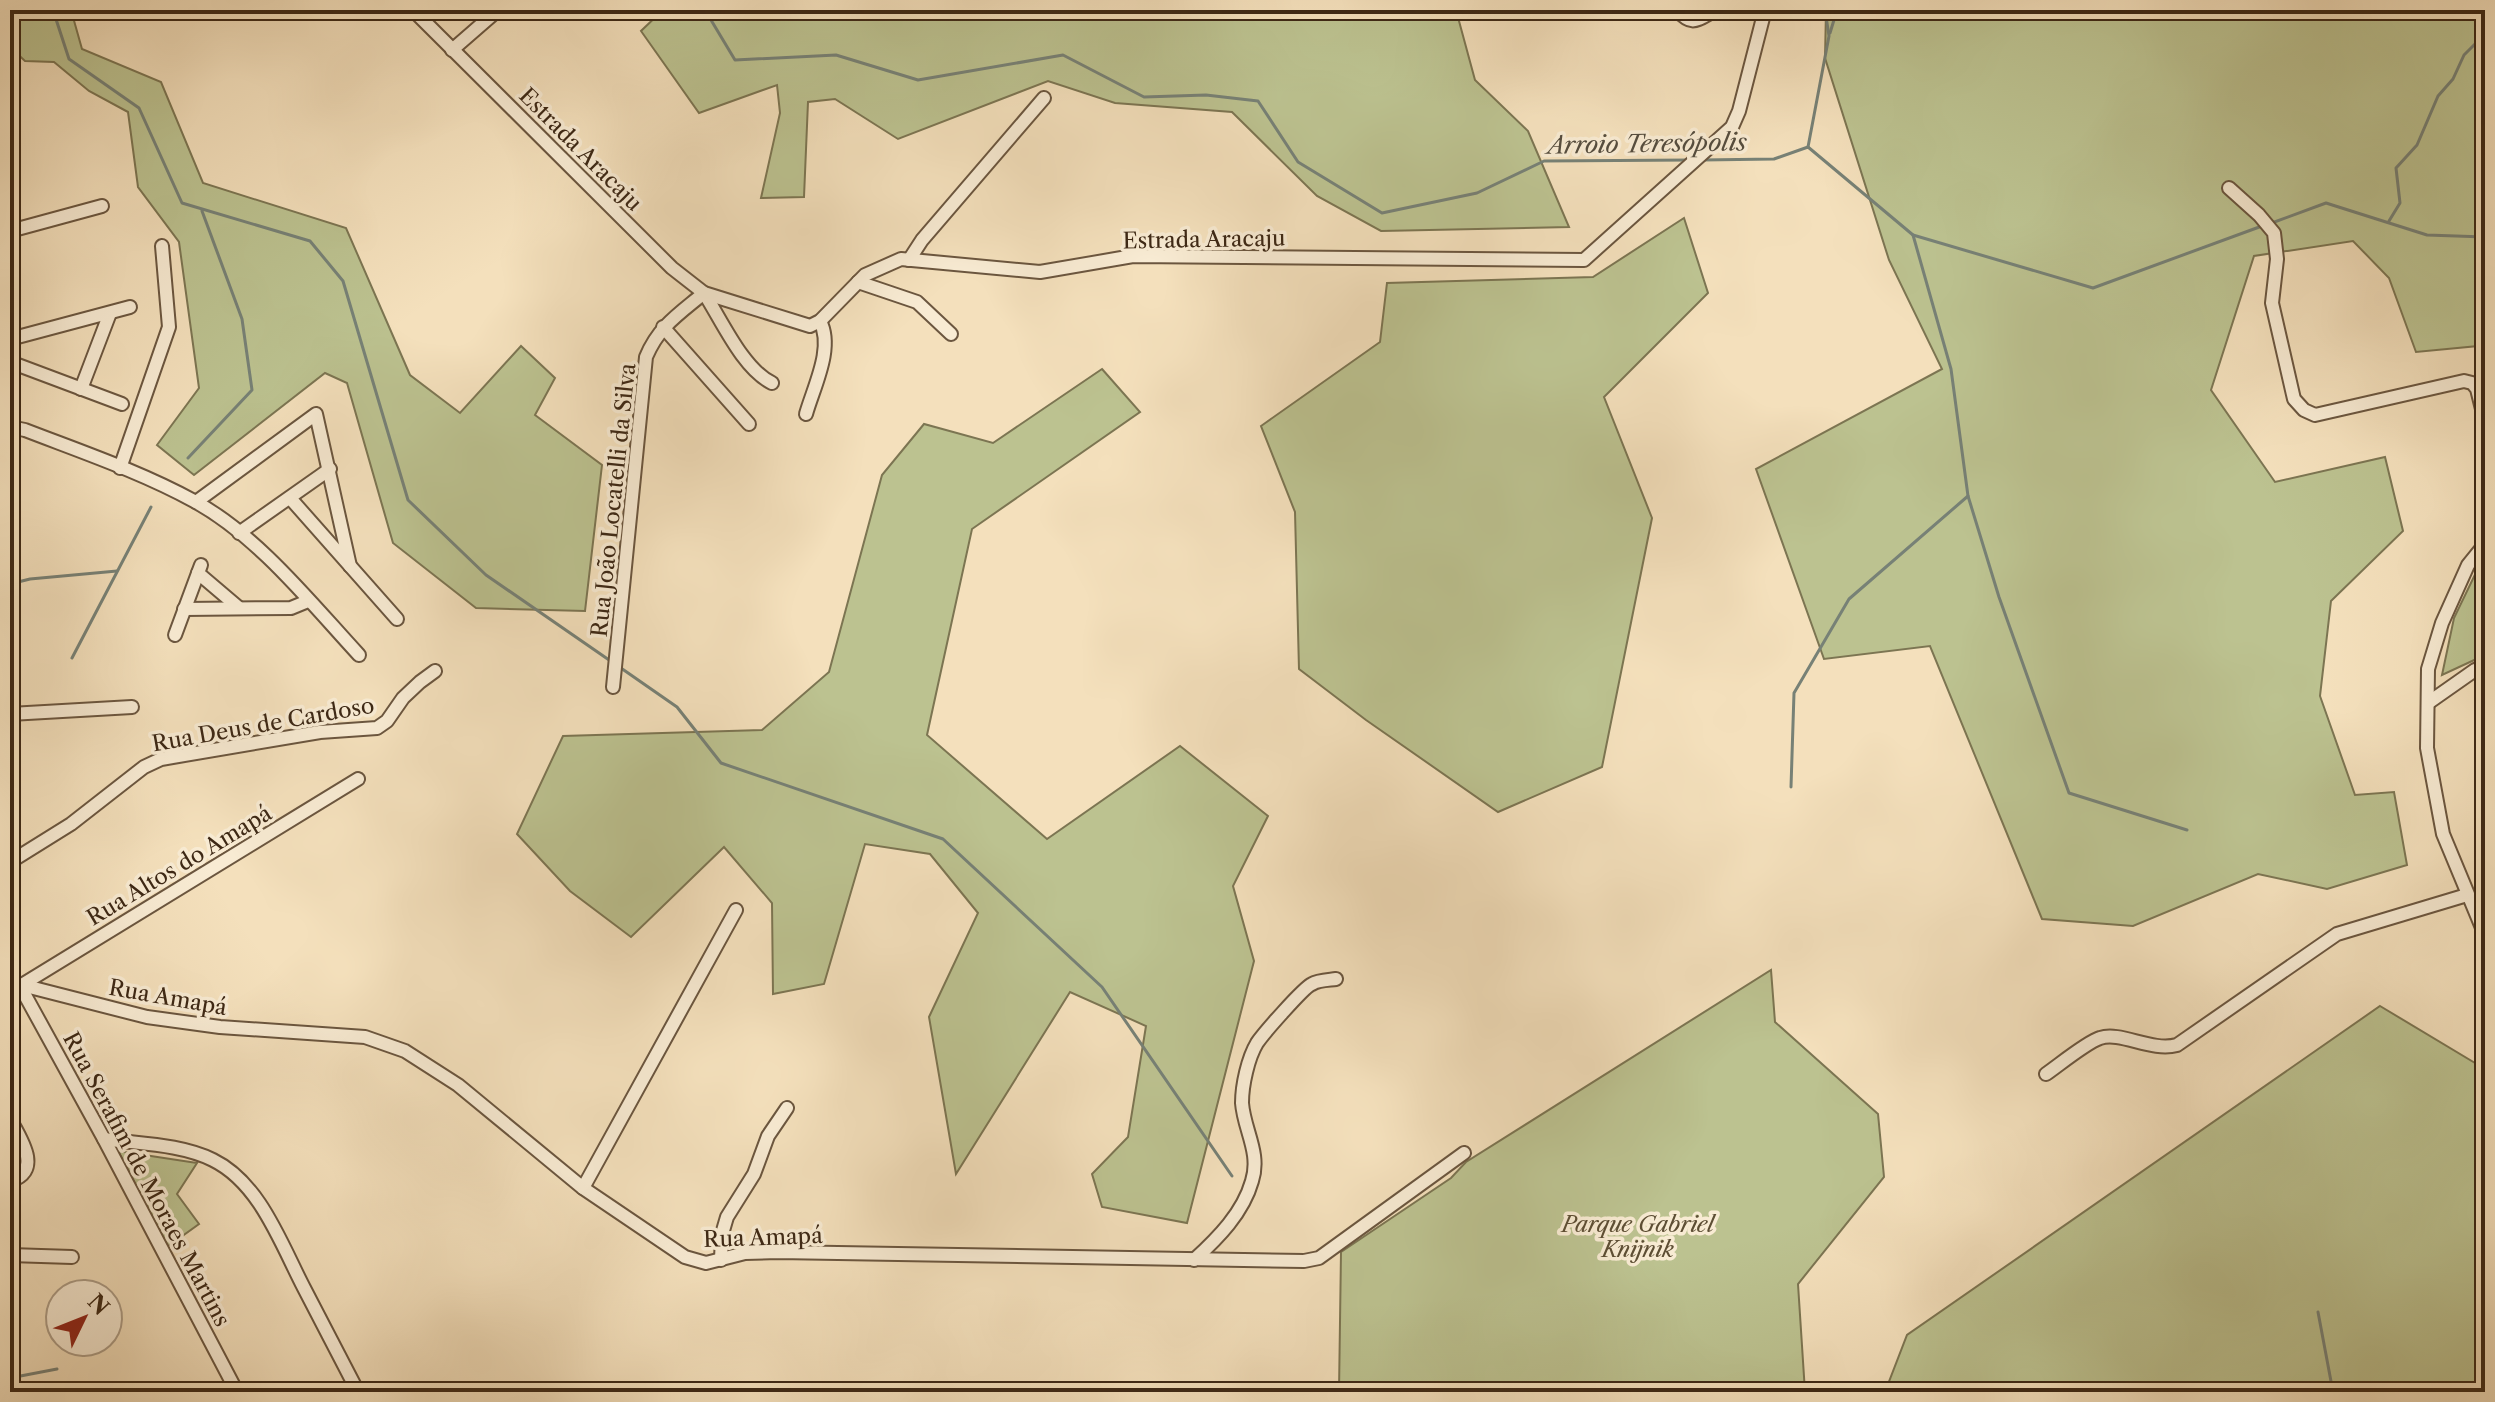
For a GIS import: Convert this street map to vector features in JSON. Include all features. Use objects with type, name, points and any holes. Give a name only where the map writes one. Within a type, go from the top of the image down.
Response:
[{"type":"street","name":"Estrada Aracaju","points":[[413,10],[672,268],[704,293],[810,326],[820,321],[865,275],[901,259],[1040,272],[1133,256],[1584,260],[1732,127],[1765,10]]},
{"type":"street","points":[[452,50],[498,10]]},
{"type":"street","points":[[1677,10],[1686,20],[1693,21],[1716,10]]},
{"type":"street","points":[[909,260],[922,240],[1044,98]]},
{"type":"street","points":[[2229,188],[2274,233],[2277,259],[2272,303],[2294,399],[2304,410],[2315,415],[2464,381],[2472,383],[2477,389],[2485,421]]},
{"type":"street","points":[[10,231],[102,206]]},
{"type":"street","points":[[120,468],[169,327],[162,246]]},
{"type":"street","points":[[858,282],[917,302],[951,334]]},
{"type":"street","points":[[704,293],[749,365],[761,378],[772,383]]},
{"type":"street","name":"Rua João Locatelli da Silva","points":[[613,687],[646,357],[654,337],[663,327],[704,293]]},
{"type":"street","points":[[10,339],[130,307]]},
{"type":"street","points":[[81,389],[110,313]]},
{"type":"street","points":[[806,414],[825,349],[820,321]]},
{"type":"street","points":[[663,327],[749,424]]},
{"type":"street","points":[[10,362],[122,404]]},
{"type":"street","points":[[196,502],[316,414],[350,566]]},
{"type":"street","points":[[10,427],[25,430],[120,468],[196,502],[239,533],[359,655]]},
{"type":"street","points":[[239,533],[330,469]]},
{"type":"street","points":[[290,498],[397,619]]},
{"type":"street","points":[[2485,544],[2468,565],[2442,623],[2428,669],[2427,748],[2443,834],[2485,935]]},
{"type":"street","points":[[175,635],[199,569],[238,607]]},
{"type":"street","points":[[184,609],[291,608],[308,601]]},
{"type":"street","points":[[2428,703],[2485,666]]},
{"type":"street","name":"Rua Deus de Cardoso","points":[[10,862],[71,824],[134,773],[161,759],[320,732],[377,728],[387,721],[420,682],[435,671]]},
{"type":"street","points":[[10,714],[132,707]]},
{"type":"street","name":"Rua Altos do Amapá","points":[[15,984],[358,779]]},
{"type":"street","points":[[2046,1074],[2100,1038],[2112,1037],[2164,1048],[2177,1045],[2337,934],[2467,895]]},
{"type":"street","points":[[583,1188],[736,910]]},
{"type":"street","points":[[1194,1260],[1237,1213],[1252,1183],[1256,1164],[1242,1102],[1246,1075],[1257,1043],[1300,992],[1313,983],[1336,979]]},
{"type":"street","name":"Rua Serafim de Moraes Martins","points":[[15,984],[104,1139],[237,1392]]},
{"type":"street","name":"Rua Amapá","points":[[15,984],[147,1017],[220,1027],[365,1037],[405,1051],[458,1085],[583,1188],[685,1257],[706,1263],[745,1253],[767,1252],[1304,1261],[1319,1258],[1464,1153]]},
{"type":"street","points":[[721,1260],[722,1234],[727,1217],[754,1174],[768,1136],[787,1108]]},
{"type":"street","points":[[10,1119],[29,1157],[27,1168],[14,1181],[10,1181]]},
{"type":"street","points":[[104,1139],[176,1150],[209,1158],[227,1168],[254,1195],[358,1392]]},
{"type":"street","points":[[10,1255],[72,1257]]},
{"type":"green space","points":[[10,10],[71,10],[82,49],[161,82],[203,183],[346,228],[410,375],[460,413],[521,346],[555,378],[535,415],[602,465],[585,611],[476,608],[393,543],[347,383],[325,373],[194,475],[157,445],[199,388],[179,242],[138,187],[128,112],[89,91],[54,62],[25,61],[10,47]]},
{"type":"green space","points":[[663,10],[1456,10],[1475,80],[1528,131],[1569,227],[1381,231],[1317,196],[1232,112],[1115,103],[1048,81],[898,139],[835,99],[808,102],[804,197],[761,198],[780,113],[777,85],[699,113],[641,31]]},
{"type":"green space","points":[[1826,10],[2485,11],[2485,322],[2478,346],[2416,352],[2389,278],[2353,241],[2254,256],[2211,390],[2275,482],[2385,457],[2403,531],[2331,601],[2320,696],[2355,795],[2394,792],[2407,865],[2327,889],[2258,874],[2133,926],[2042,919],[1930,646],[1824,659],[1756,469],[1942,369],[1889,260],[1825,58]]},
{"type":"green space","points":[[1684,218],[1708,293],[1604,397],[1652,518],[1602,767],[1498,812],[1299,669],[1295,512],[1261,426],[1380,342],[1387,283],[1593,277]]},
{"type":"green space","points":[[1102,369],[1140,412],[972,529],[927,735],[1047,839],[1180,746],[1268,816],[1233,886],[1254,961],[1187,1223],[1102,1207],[1092,1174],[1128,1137],[1146,1026],[1070,992],[956,1174],[929,1017],[978,913],[930,854],[865,844],[824,984],[773,994],[772,903],[724,847],[631,937],[570,891],[517,834],[563,736],[762,730],[829,672],[882,475],[924,424],[993,443]]},
{"type":"green space","points":[[2483,558],[2485,655],[2442,675],[2454,618]]},
{"type":"green space","name":"Parque Gabriel Knijnik","points":[[1771,970],[1775,1022],[1878,1114],[1884,1177],[1798,1284],[1805,1392],[1339,1392],[1341,1252],[1451,1178],[1466,1162]]},
{"type":"green space","points":[[2380,1006],[2485,1069],[2485,1392],[1885,1392],[1907,1335]]},
{"type":"green space","points":[[118,1151],[197,1163],[177,1194],[199,1224],[167,1247]]},
{"type":"waterway","points":[[53,10],[69,59],[139,108],[182,203],[310,241],[343,281],[408,500],[486,575],[612,662]]},
{"type":"waterway","name":"Arroio Teresópolis","points":[[705,10],[735,60],[836,55],[918,80],[1063,55],[1144,97],[1206,95],[1258,101],[1298,162],[1382,213],[1477,193],[1544,161],[1690,160]]},
{"type":"waterway","points":[[1808,147],[1829,36],[1825,10]]},
{"type":"waterway","points":[[1830,33],[1837,10]]},
{"type":"waterway","points":[[2389,221],[2400,203],[2396,168],[2417,145],[2438,96],[2453,79],[2464,55],[2485,34]]},
{"type":"waterway","name":"Arroio Teresópolis","points":[[1702,160],[1774,159],[1808,147],[1913,235],[2093,288],[2262,226]]},
{"type":"waterway","name":"Arroio Teresópolis","points":[[2269,224],[2326,203],[2427,235],[2485,237]]},
{"type":"waterway","points":[[188,458],[252,390],[242,319],[202,211]]},
{"type":"waterway","points":[[1913,235],[1951,369],[1968,496],[1999,597],[2069,793],[2187,830]]},
{"type":"waterway","points":[[1791,787],[1794,693],[1849,599],[1968,496]]},
{"type":"waterway","points":[[72,658],[151,507]]},
{"type":"waterway","points":[[10,584],[30,579],[117,571]]},
{"type":"waterway","points":[[618,666],[677,707],[721,763],[943,839],[1102,987],[1232,1176]]},
{"type":"waterway","points":[[2318,1312],[2333,1392]]},
{"type":"waterway","points":[[10,1378],[57,1369]]}]
